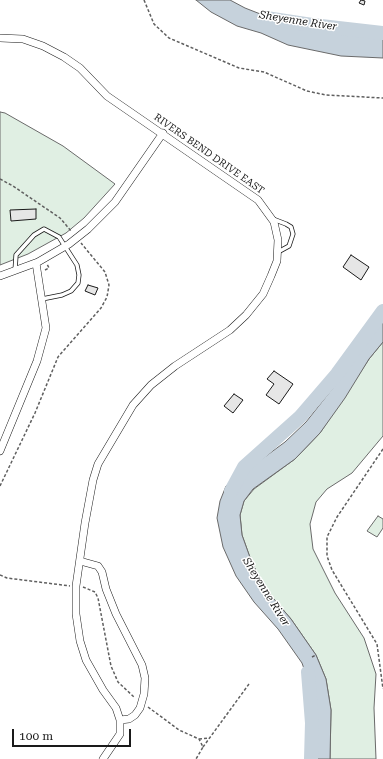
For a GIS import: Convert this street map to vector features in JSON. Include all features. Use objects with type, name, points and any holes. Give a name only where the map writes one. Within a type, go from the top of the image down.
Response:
[{"type":"street","name":"RIVERS BEND DRIVE EAST","points":[[0,38],[23,40],[43,46],[64,57],[80,68],[107,96],[249,192],[258,200],[272,219],[278,240],[272,276],[263,294],[246,315],[230,330],[175,366],[151,385],[133,405],[98,464],[93,480],[76,586],[76,614],[80,641],[93,674],[116,708],[120,720]]},
{"type":"street","points":[[0,276],[15,272],[36,263],[66,246],[105,214],[116,202],[163,133]]},
{"type":"street","points":[[0,452],[37,361],[46,328],[36,263]]},
{"type":"street","points":[[80,561],[98,566],[102,572],[106,589],[116,614],[142,665],[145,678],[144,694],[135,715],[129,719],[120,720],[120,734],[103,759]]},
{"type":"lane","points":[[272,219],[286,224],[291,228],[293,234],[289,246],[277,252]]},
{"type":"lane","points":[[15,272],[16,255],[34,235],[44,229],[59,237],[77,265],[79,275],[78,283],[71,291],[62,295],[42,299]]},
{"type":"path","points":[[144,0],[154,24],[170,38],[239,68],[264,72],[306,91],[326,95],[383,98]]},
{"type":"path","points":[[0,180],[13,186],[60,218],[71,231]]},
{"type":"path","points":[[0,486],[32,419],[58,357],[101,308],[107,297],[109,285],[105,272],[83,246]]},
{"type":"path","points":[[383,450],[337,517],[327,537],[327,556],[332,570],[377,644],[383,689]]},
{"type":"path","points":[[0,575],[7,578],[66,585]]},
{"type":"path","points":[[84,587],[95,592],[98,598],[111,666],[118,682],[141,703],[179,730],[199,739],[210,738]]},
{"type":"path","points":[[312,657],[316,656]]},
{"type":"path","points":[[196,759],[203,747],[249,684]]},
{"type":"path","points":[[199,739],[203,747]]},
{"type":"green space","points":[[0,112],[5,113],[63,146],[115,184],[84,218],[66,233],[28,254],[0,265]]},
{"type":"green space","points":[[383,342],[383,436],[352,473],[327,489],[316,502],[310,524],[313,549],[335,593],[364,638],[376,674],[374,708],[376,759],[330,759],[331,710],[326,679],[316,655],[291,619],[267,591],[252,563],[242,535],[240,515],[244,501],[254,489],[295,459],[320,433],[369,359]]},
{"type":"green space","points":[[378,516],[383,519],[383,528],[377,537],[367,531]]},
{"type":"water","points":[[196,0],[230,0],[268,17],[296,24],[326,28],[383,32],[383,58],[341,56],[288,45],[261,33],[237,26],[211,12]]},
{"type":"water","points":[[383,309],[383,342],[369,359],[345,398],[320,433],[295,459],[253,489],[244,501],[240,515],[242,535],[252,563],[267,591],[291,619],[316,655],[326,679],[331,710],[330,759],[310,759],[311,709],[309,683],[302,663],[278,629],[254,602],[236,576],[223,547],[217,518],[220,501],[226,486],[241,472],[285,442],[306,422],[333,388],[359,351],[376,325]]},
{"type":"building","points":[[361,0],[365,1],[364,5],[359,3]]},
{"type":"building","points":[[36,209],[36,219],[11,221],[10,210]]},
{"type":"building","points":[[351,255],[369,267],[361,280],[343,267]]},
{"type":"building","points":[[88,285],[98,288],[95,295],[85,291]]},
{"type":"building","points":[[274,371],[293,384],[279,404],[266,395],[274,384],[267,379]]},
{"type":"building","points":[[234,394],[243,400],[233,413],[224,406]]},
{"type":"waterway","name":"Sheyenne River","points":[[266,18],[383,33]]},
{"type":"waterway","name":"Sheyenne River","points":[[231,491],[244,467],[300,417],[337,374],[383,311]]},
{"type":"waterway","name":"Sheyenne River","points":[[308,672],[312,723],[311,759]]}]
